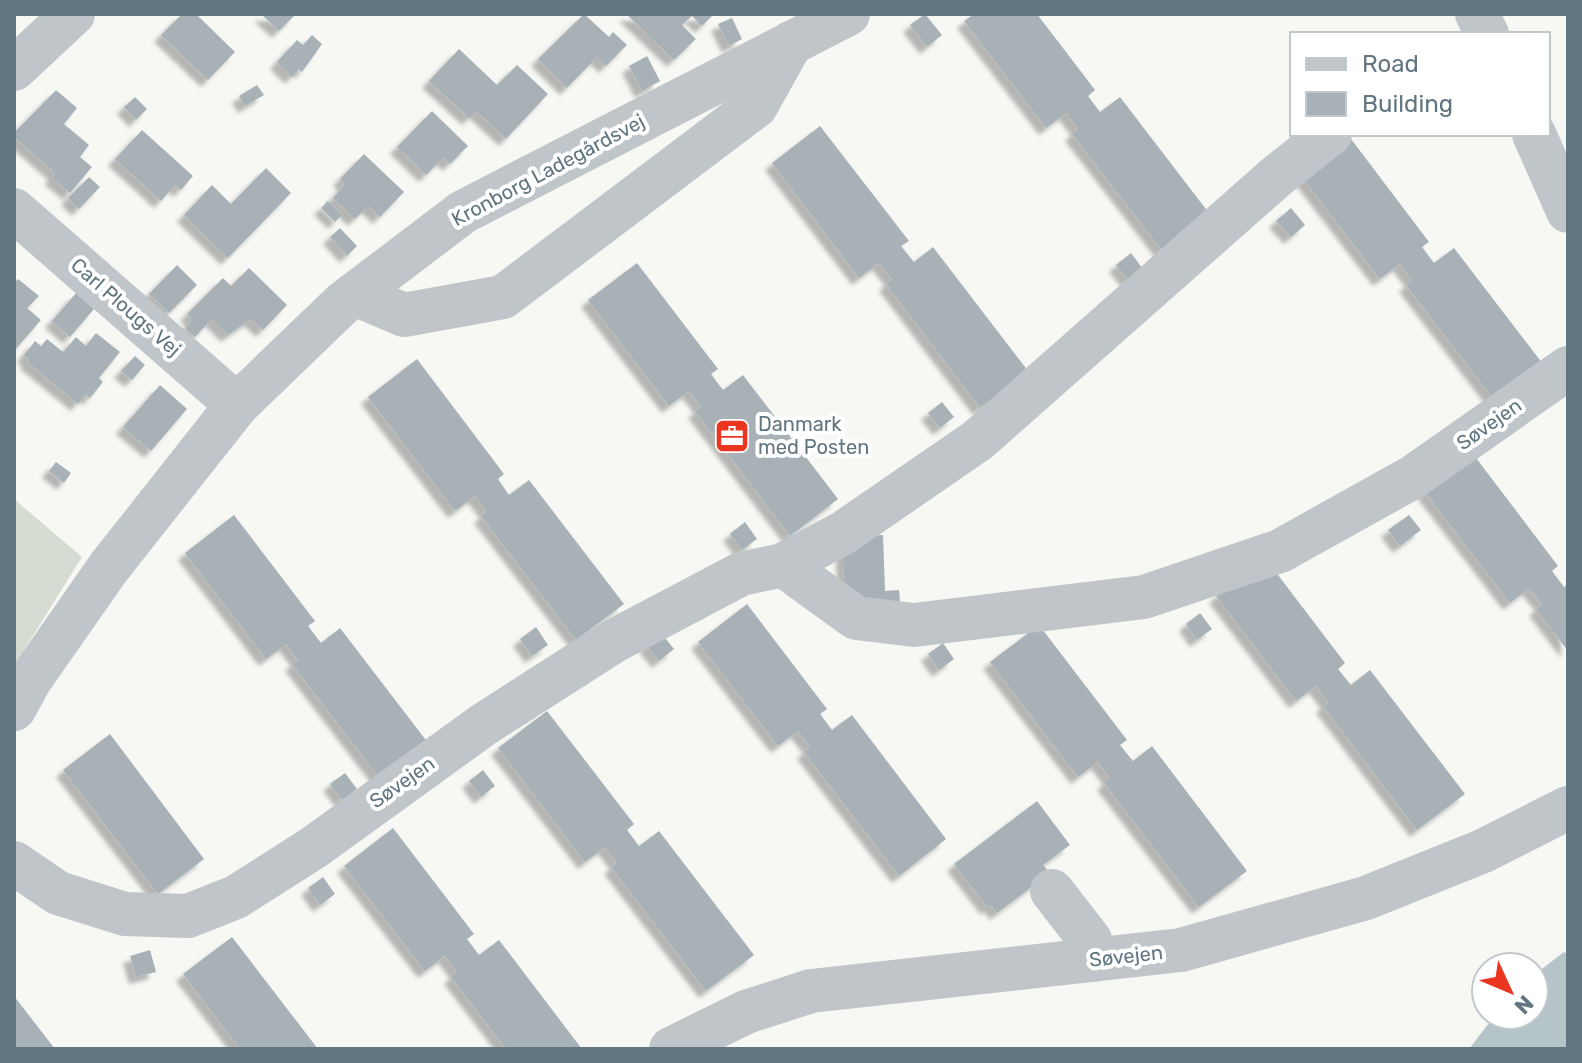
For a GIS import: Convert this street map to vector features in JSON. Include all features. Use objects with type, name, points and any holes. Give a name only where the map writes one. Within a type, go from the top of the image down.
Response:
[{"type":"street","points":[[14,69],[73,14]]},
{"type":"street","name":"Kronborg Ladegårdsvej","points":[[14,709],[30,680],[109,567],[237,405],[355,294],[463,212],[848,14]]},
{"type":"street","points":[[355,294],[404,315],[503,297],[756,106],[791,43]]},
{"type":"street","name":"Søvejen","points":[[14,863],[58,893],[125,914],[188,916],[236,897],[313,848],[483,725],[614,641],[741,574],[783,565],[843,533],[991,431],[1277,176],[1327,136]]},
{"type":"street","points":[[1535,136],[1568,211]]},
{"type":"street","name":"Carl Plougs Vej","points":[[14,210],[237,405]]},
{"type":"street","name":"Søvejen","points":[[783,565],[856,618],[914,625],[1144,597],[1280,551],[1413,477],[1568,368]]},
{"type":"street","name":"Søvejen","points":[[671,1049],[746,1012],[811,991],[1181,950],[1366,898],[1483,851],[1568,808]]},
{"type":"street","points":[[1052,891],[1090,940],[1092,960]]},
{"type":"shaded area","points":[[14,499],[82,557],[14,666]]},
{"type":"shaded area","points":[[1564,952],[1568,954],[1568,1049],[1469,1049],[1483,1031],[1550,1031],[1550,963]]},
{"type":"building","points":[[182,14],[196,14],[235,52],[208,80],[161,35]]},
{"type":"building","points":[[261,14],[296,14],[279,31]]},
{"type":"building","points":[[584,14],[609,37],[613,32],[627,45],[606,66],[597,57],[567,88],[538,59]]},
{"type":"building","points":[[626,14],[714,14],[702,26],[692,16],[682,25],[696,39],[674,60]]},
{"type":"building","points":[[925,14],[942,35],[927,47],[910,25]]},
{"type":"building","points":[[974,14],[1037,14],[1095,90],[1088,96],[1100,112],[1120,97],[1215,221],[1167,257],[1072,134],[1078,129],[1066,113],[1046,128],[964,21]]},
{"type":"building","points":[[732,18],[742,39],[729,46],[718,24]]},
{"type":"building","points":[[312,35],[322,44],[302,72],[299,69],[292,77],[277,62],[297,40],[303,45]]},
{"type":"building","points":[[459,49],[497,85],[517,65],[548,94],[506,139],[476,111],[469,118],[429,81]]},
{"type":"building","points":[[647,56],[660,81],[642,91],[629,66]]},
{"type":"building","points":[[257,85],[264,95],[245,106],[239,96]]},
{"type":"building","points":[[56,90],[77,108],[64,124],[89,145],[80,157],[92,167],[70,193],[52,178],[55,173],[14,137],[14,133]]},
{"type":"building","points":[[135,97],[147,109],[136,120],[124,107]]},
{"type":"building","points":[[432,111],[468,146],[450,164],[443,158],[426,175],[397,147]]},
{"type":"building","points":[[820,126],[909,241],[901,246],[914,262],[933,247],[1028,371],[980,408],[886,284],[892,279],[879,263],[859,278],[772,163]]},
{"type":"building","points":[[142,130],[193,176],[181,190],[175,185],[161,201],[115,159]]},
{"type":"building","points":[[1349,136],[1429,242],[1422,247],[1434,263],[1454,248],[1549,372],[1501,409],[1406,285],[1412,280],[1400,264],[1380,279],[1298,172]]},
{"type":"building","points":[[364,154],[404,192],[380,217],[368,206],[355,219],[333,198],[345,184],[340,179]]},
{"type":"building","points":[[266,168],[291,193],[228,258],[184,215],[212,185],[231,204]]},
{"type":"building","points":[[89,177],[100,187],[79,209],[68,198]]},
{"type":"building","points":[[328,201],[342,215],[335,222],[321,208]]},
{"type":"building","points":[[1291,208],[1305,225],[1291,237],[1276,221]]},
{"type":"building","points":[[340,228],[357,246],[347,256],[330,237]]},
{"type":"building","points":[[1131,253],[1143,269],[1128,280],[1116,265]]},
{"type":"building","points":[[637,263],[718,369],[711,374],[723,390],[743,375],[838,499],[790,536],[695,411],[701,407],[689,391],[669,406],[588,300]]},
{"type":"building","points":[[177,265],[197,285],[169,313],[149,294]]},
{"type":"building","points":[[249,268],[287,305],[263,330],[251,319],[228,335],[212,319],[195,337],[185,328],[193,320],[187,314],[223,278],[231,286]]},
{"type":"building","points":[[18,279],[39,296],[27,308],[41,320],[14,351],[14,283]]},
{"type":"building","points":[[76,293],[94,309],[70,337],[52,321]]},
{"type":"building","points":[[96,333],[120,352],[99,378],[103,382],[90,398],[85,395],[78,404],[27,362],[29,360],[24,355],[35,341],[41,346],[47,339],[63,352],[76,337],[86,346]]},
{"type":"building","points":[[135,356],[145,365],[132,380],[121,371]]},
{"type":"building","points":[[417,359],[504,474],[498,479],[509,495],[529,480],[624,604],[576,640],[481,516],[487,512],[475,496],[455,511],[368,397]]},
{"type":"building","points":[[160,385],[187,409],[151,451],[123,427]]},
{"type":"building","points":[[942,402],[954,417],[940,428],[928,413]]},
{"type":"building","points":[[1473,454],[1558,566],[1552,571],[1564,587],[1568,584],[1568,651],[1536,609],[1542,604],[1529,588],[1510,603],[1424,491]]},
{"type":"building","points":[[56,462],[71,473],[64,483],[49,471]]},
{"type":"building","points":[[234,515],[315,621],[308,626],[321,643],[340,628],[435,752],[387,788],[292,664],[298,660],[286,644],[266,659],[185,553]]},
{"type":"building","points":[[1409,515],[1421,530],[1400,546],[1388,530]]},
{"type":"building","points":[[745,522],[757,539],[742,550],[730,534]]},
{"type":"building","points":[[883,535],[885,591],[899,590],[900,601],[845,601],[842,537]]},
{"type":"building","points":[[1265,558],[1345,663],[1338,669],[1351,685],[1370,670],[1465,794],[1417,830],[1323,706],[1328,702],[1316,686],[1296,701],[1216,596]]},
{"type":"building","points":[[747,604],[827,709],[820,714],[832,730],[852,715],[946,839],[899,876],[804,752],[810,747],[798,731],[778,746],[698,642]]},
{"type":"building","points":[[1200,613],[1212,629],[1197,640],[1186,624]]},
{"type":"building","points":[[1039,625],[1127,740],[1120,745],[1133,761],[1152,746],[1247,871],[1199,907],[1104,783],[1110,778],[1098,762],[1078,777],[990,662]]},
{"type":"building","points":[[536,627],[548,645],[532,656],[520,639]]},
{"type":"building","points":[[661,633],[674,649],[659,661],[646,645]]},
{"type":"building","points":[[943,643],[954,659],[939,670],[928,654]]},
{"type":"building","points":[[547,711],[634,824],[627,830],[639,846],[659,831],[754,955],[706,991],[611,867],[617,863],[605,847],[585,862],[498,748]]},
{"type":"building","points":[[110,734],[204,859],[158,894],[63,770]]},
{"type":"building","points":[[483,770],[495,786],[481,797],[469,781]]},
{"type":"building","points":[[345,773],[357,789],[342,800],[330,784]]},
{"type":"building","points":[[1037,801],[1070,845],[1043,865],[1050,873],[997,913],[991,905],[988,908],[954,864]]},
{"type":"building","points":[[393,828],[474,934],[467,939],[479,955],[499,940],[582,1049],[506,1049],[451,977],[457,972],[445,956],[425,971],[344,866]]},
{"type":"building","points":[[323,877],[335,894],[320,905],[308,888]]},
{"type":"building","points":[[232,937],[318,1049],[240,1049],[183,974]]},
{"type":"building","points":[[150,950],[156,972],[136,977],[130,956]]},
{"type":"building","points":[[14,996],[55,1049],[14,1049]]},
{"type":"place","name":"Danmark med Posten","points":[[732,436]]}]
